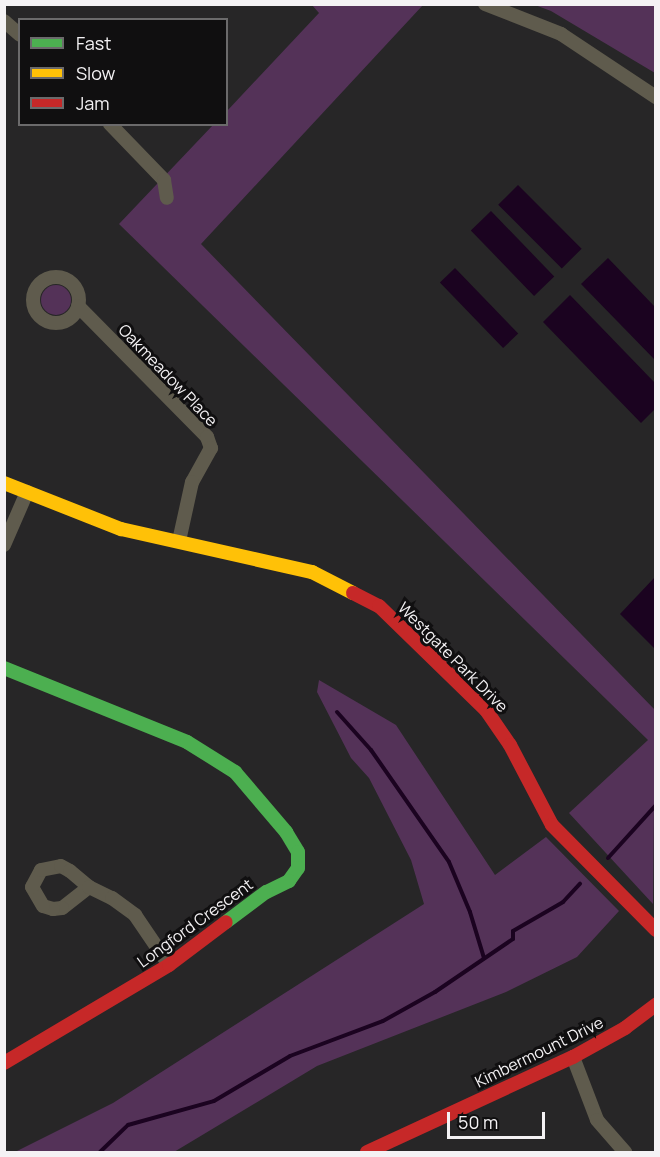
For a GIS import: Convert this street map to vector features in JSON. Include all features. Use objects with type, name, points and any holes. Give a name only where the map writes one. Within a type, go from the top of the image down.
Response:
[{"type":"street","points":[[485,4],[561,34],[656,97]]},
{"type":"street","points":[[4,21],[18,33]]},
{"type":"street","points":[[112,126],[164,180],[168,198]]},
{"type":"street","name":"Oakmeadow Place","points":[[78,306],[207,437],[211,448],[192,482],[179,542]]},
{"type":"street","name":"Westgate Park Drive","points":[[4,483],[122,529],[331,579],[379,606],[401,624],[502,730],[552,825],[656,930]]},
{"type":"street","points":[[4,545],[27,492]]},
{"type":"street","name":"Longford Crescent","points":[[4,668],[187,742],[235,772],[274,815],[298,852],[298,868],[288,881],[266,892],[169,965],[4,1063]]},
{"type":"street","points":[[89,888],[112,898],[135,915],[169,965]]},
{"type":"street","name":"Kimbermount Drive","points":[[367,1152],[573,1057],[625,1028],[656,1005]]},
{"type":"street","points":[[573,1057],[597,1120],[625,1152]]},
{"type":"shaded area","points":[[312,5],[423,5],[201,244],[655,710],[653,904],[569,813],[648,740],[119,224],[212,126],[228,126],[228,110],[319,13]]},
{"type":"shaded area","points":[[535,5],[655,5],[655,73],[551,11]]},
{"type":"shaded area","points":[[518,185],[582,249],[562,268],[498,205]]},
{"type":"shaded area","points":[[491,211],[554,276],[534,296],[471,230]]},
{"type":"shaded area","points":[[608,258],[655,307],[655,360],[581,284]]},
{"type":"shaded area","points":[[455,268],[518,333],[503,348],[440,283]]},
{"type":"shaded area","points":[[56,285],[66,290],[71,300],[66,310],[56,315],[46,310],[41,300],[46,290]]},
{"type":"shaded area","points":[[570,295],[655,383],[655,409],[641,423],[543,322]]},
{"type":"shaded area","points":[[655,577],[655,649],[620,614]]},
{"type":"shaded area","points":[[319,680],[396,725],[495,875],[546,837],[619,911],[577,957],[506,992],[317,1066],[174,1152],[15,1152],[113,1103],[424,904],[411,860],[369,778],[351,758],[317,692]]},
{"type":"waterway","points":[[337,712],[371,750],[449,862],[470,912],[484,958]]},
{"type":"waterway","points":[[608,858],[656,805]]},
{"type":"waterway","points":[[100,1152],[128,1125],[214,1101],[290,1056],[383,1021],[435,992],[513,939],[513,931],[563,902],[580,884]]},
{"type":"traffic: fast","points":[[4,668],[187,742],[235,772],[286,832],[298,852],[298,868],[289,881],[266,892],[226,922]]},
{"type":"traffic: slow","points":[[4,483],[121,529],[312,572],[353,593]]},
{"type":"traffic: jam","points":[[353,593],[379,606],[486,710],[510,745],[552,825],[656,930]]},
{"type":"traffic: jam","points":[[4,1063],[169,965],[226,922]]},
{"type":"traffic: jam","points":[[367,1152],[573,1057],[625,1028],[656,1005]]}]
